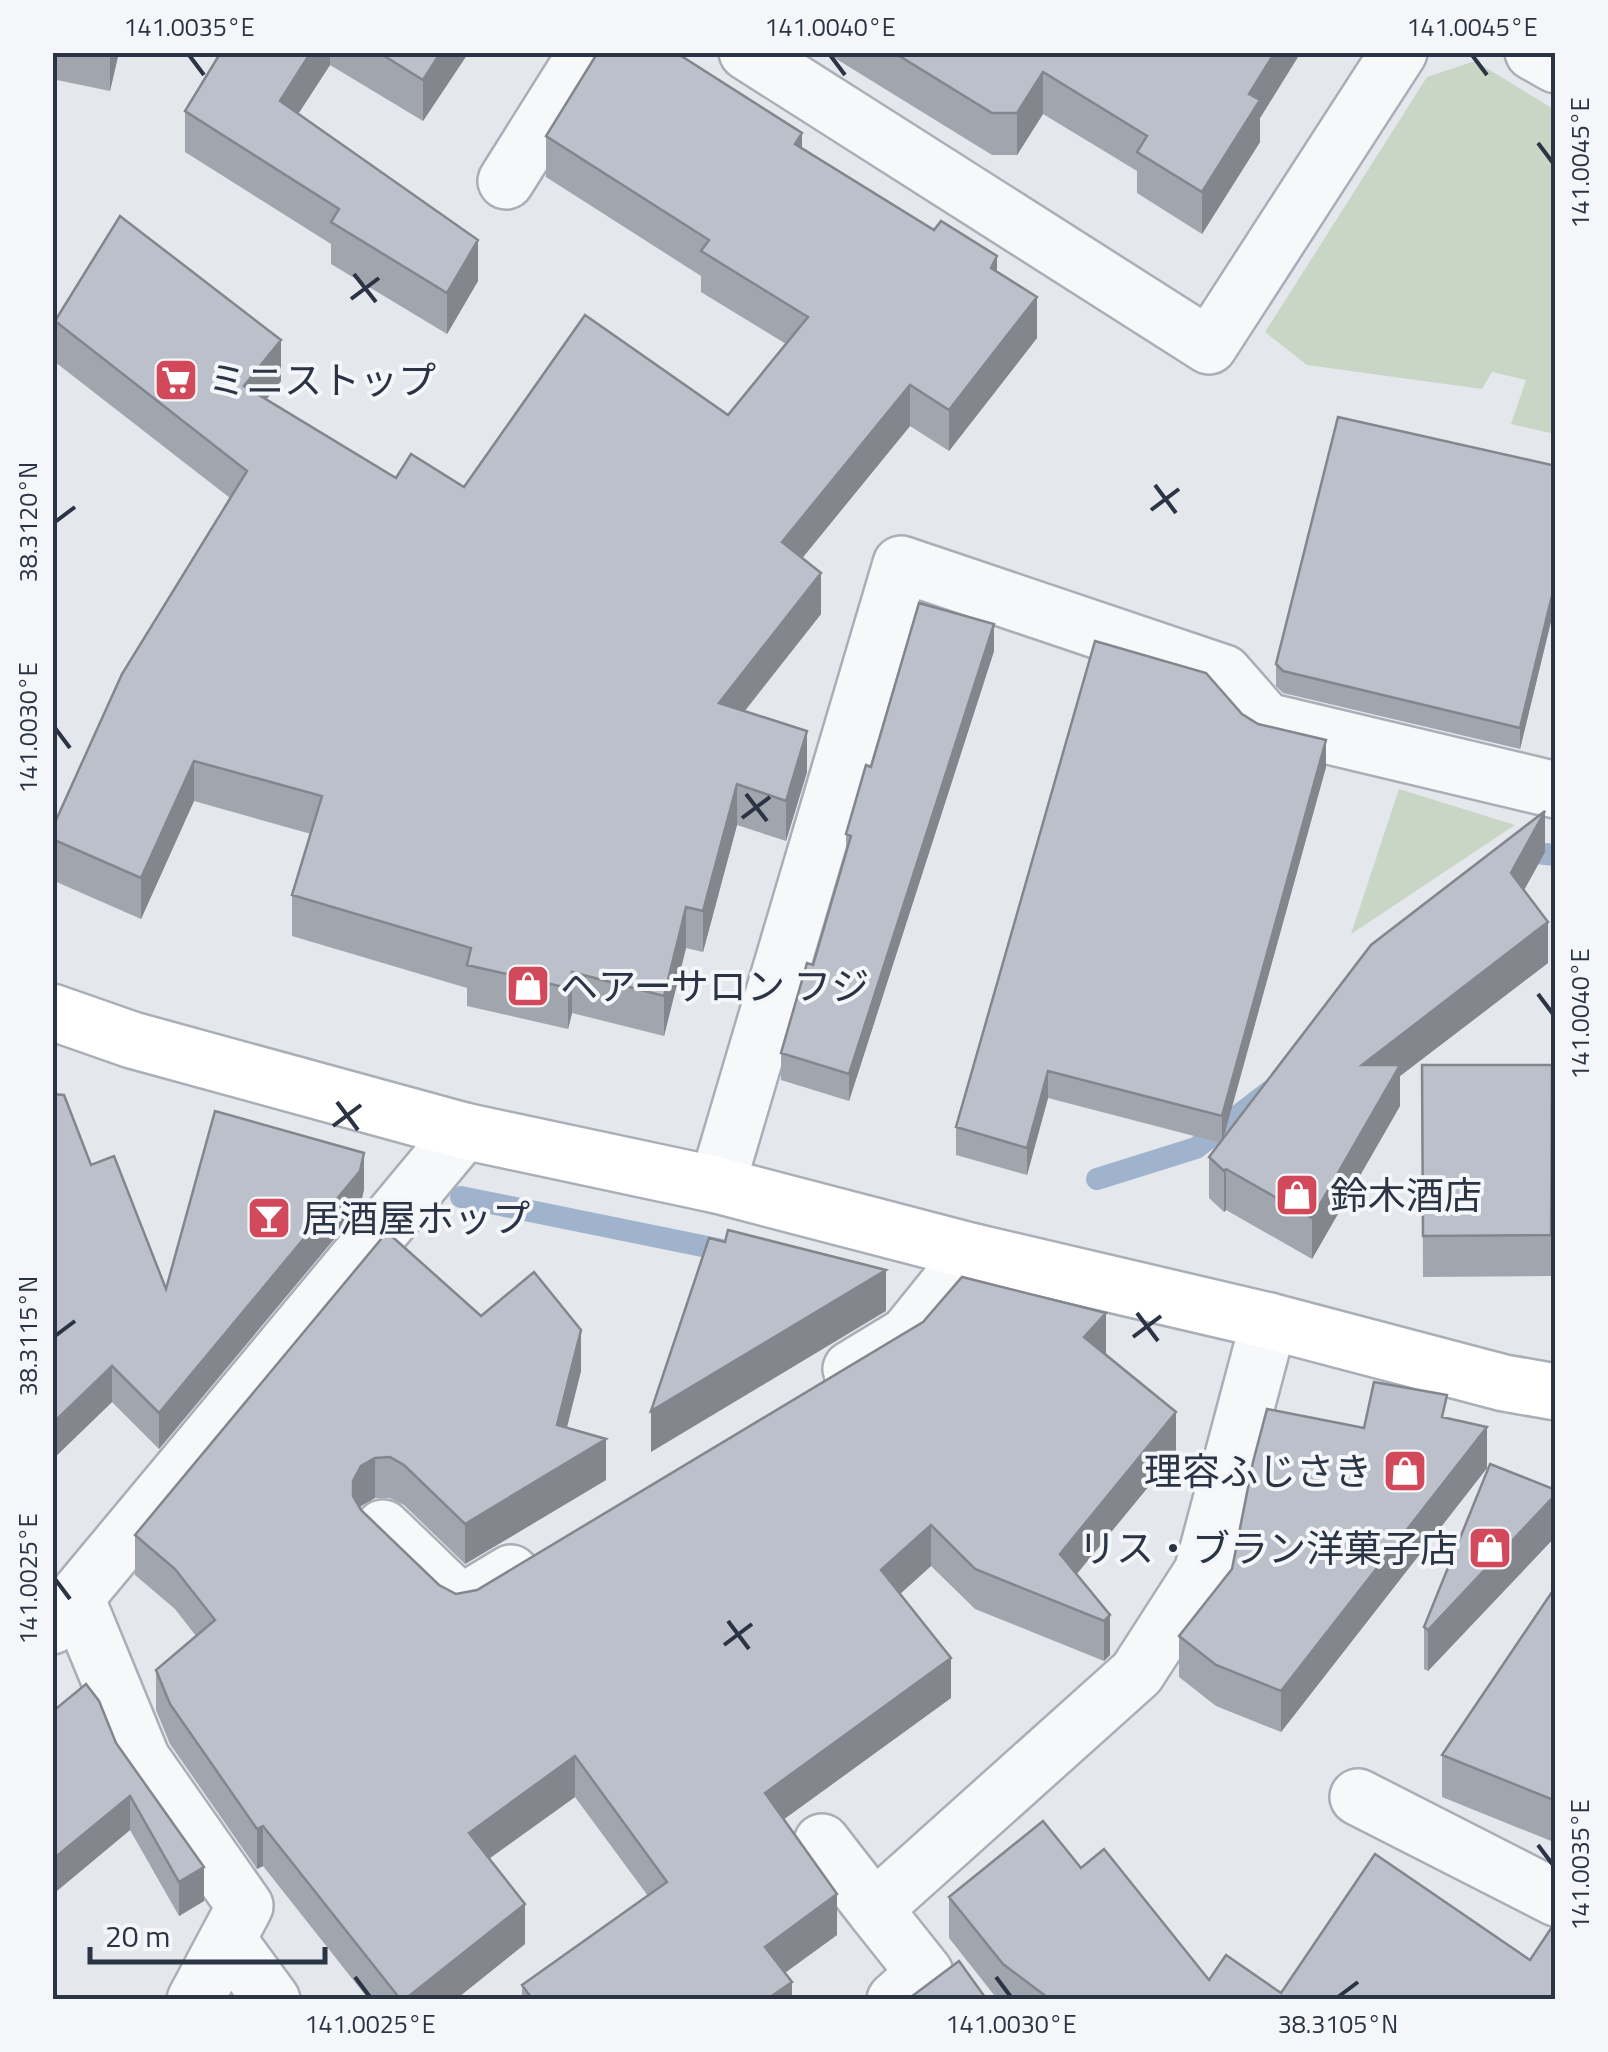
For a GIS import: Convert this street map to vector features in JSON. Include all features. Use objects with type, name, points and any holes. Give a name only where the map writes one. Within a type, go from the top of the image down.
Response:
[{"type":"street","points":[[506,181],[587,52]]},
{"type":"street","points":[[746,52],[1209,346],[1399,52]]},
{"type":"street","points":[[1532,52],[1556,65]]},
{"type":"street","points":[[718,1185],[901,564],[1224,673],[1266,721],[1556,790]]},
{"type":"street","points":[[52,1012],[132,1040],[464,1130],[718,1185],[1504,1383],[1556,1392]]},
{"type":"street","points":[[195,2000],[245,1906],[142,1759],[64,1612],[464,1130]]},
{"type":"street","points":[[804,1397],[906,1336],[974,1252]]},
{"type":"street","points":[[874,1908],[1137,1673],[1202,1572],[1269,1321]]},
{"type":"street","points":[[383,1528],[462,1602],[547,1551]]},
{"type":"street","points":[[1358,1798],[1556,1898]]},
{"type":"street","points":[[822,1842],[925,1973],[895,2000]]},
{"type":"street","points":[[228,1940],[272,2000]]},
{"type":"green space","points":[[1475,61],[1555,110],[1555,434],[1511,424],[1526,380],[1492,372],[1482,389],[1307,365],[1265,332],[1427,77]]},
{"type":"green space","points":[[1399,789],[1515,825],[1351,934]]},
{"type":"building","points":[[221,52],[311,52],[280,101],[478,240],[447,293],[331,222],[339,209],[185,111]]},
{"type":"building","points":[[378,52],[441,52],[423,80]]},
{"type":"building","points":[[598,52],[675,52],[802,133],[795,144],[934,230],[941,221],[997,256],[991,268],[1037,297],[949,410],[910,385],[782,542],[821,573],[719,703],[807,731],[786,801],[737,784],[703,911],[686,907],[664,996],[572,972],[568,988],[467,965],[471,948],[292,895],[322,796],[194,761],[141,878],[52,839],[52,829],[122,674],[247,471],[55,321],[120,216],[281,340],[244,386],[396,478],[411,454],[464,487],[585,315],[728,415],[808,317],[701,251],[709,240],[546,136]]},
{"type":"building","points":[[893,52],[1275,52],[1249,94],[1260,100],[1202,192],[1137,152],[1147,136],[1043,72],[1017,113],[992,113]]},
{"type":"building","points":[[1338,417],[1556,466],[1556,579],[1520,728],[1283,671],[1276,664]]},
{"type":"building","points":[[919,603],[994,624],[849,1074],[781,1053],[807,963],[813,965],[851,836],[846,834],[866,765],[871,767]]},
{"type":"building","points":[[1095,641],[1206,673],[1242,714],[1258,724],[1326,740],[1222,1116],[1048,1071],[1027,1148],[956,1127]]},
{"type":"building","points":[[1545,811],[1511,873],[1548,922],[1362,1065],[1400,1065],[1312,1218],[1224,1171],[1209,1157],[1371,945]]},
{"type":"building","points":[[1422,1065],[1552,1065],[1551,1235],[1423,1236]]},
{"type":"building","points":[[52,1094],[64,1095],[91,1165],[114,1156],[166,1289],[215,1111],[364,1153],[360,1171],[159,1413],[112,1366],[52,1424]]},
{"type":"building","points":[[728,1230],[886,1270],[651,1411],[709,1238],[725,1242]]},
{"type":"building","points":[[387,1232],[481,1316],[534,1272],[581,1330],[557,1425],[606,1439],[465,1524],[404,1465],[390,1457],[375,1458],[361,1466],[353,1481],[353,1496],[361,1510],[439,1585],[456,1594],[477,1590],[923,1322],[962,1277],[1106,1313],[1084,1337],[1176,1412],[1060,1554],[1110,1615],[1104,1621],[975,1569],[931,1525],[881,1570],[951,1658],[765,1793],[837,1894],[765,1947],[792,1982],[766,2000],[533,2000],[522,1985],[667,1882],[575,1756],[469,1833],[525,1904],[401,2000],[263,1826],[257,1829],[170,1704],[156,1670],[215,1620],[175,1569],[135,1535]]},
{"type":"building","points":[[1374,1382],[1447,1395],[1442,1417],[1487,1427],[1281,1691],[1216,1665],[1179,1636],[1232,1569],[1267,1409],[1364,1428]]},
{"type":"building","points":[[1490,1464],[1556,1490],[1556,1494],[1428,1630],[1424,1627]]},
{"type":"building","points":[[1556,1586],[1556,1801],[1442,1755]]},
{"type":"building","points":[[86,1684],[99,1701],[116,1743],[204,1867],[179,1882],[130,1796],[52,1860],[52,1712]]},
{"type":"building","points":[[1043,1821],[1081,1868],[1104,1849],[1209,1980],[1226,1955],[1281,1993],[1375,1854],[1530,1960],[1556,1921],[1556,2000],[1051,2000],[1003,1964],[949,1897]]},
{"type":"building","points":[[959,1961],[987,2000],[907,2000]]},
{"type":"waterway","points":[[1513,851],[1556,855]]},
{"type":"waterway","points":[[1097,1179],[1196,1148],[1270,1091]]},
{"type":"waterway","points":[[461,1197],[732,1252]]},
{"type":"place","name":"ミニストップ","points":[[176,380]]},
{"type":"place","name":"ヘアーサロン フジ","points":[[528,986]]},
{"type":"place","name":"鈴木酒店","points":[[1297,1195]]},
{"type":"place","name":"居酒屋ホップ","points":[[269,1218]]},
{"type":"place","name":"理容ふじさき","points":[[1405,1471]]},
{"type":"place","name":"リス・ブラン洋菓子店","points":[[1490,1548]]}]
